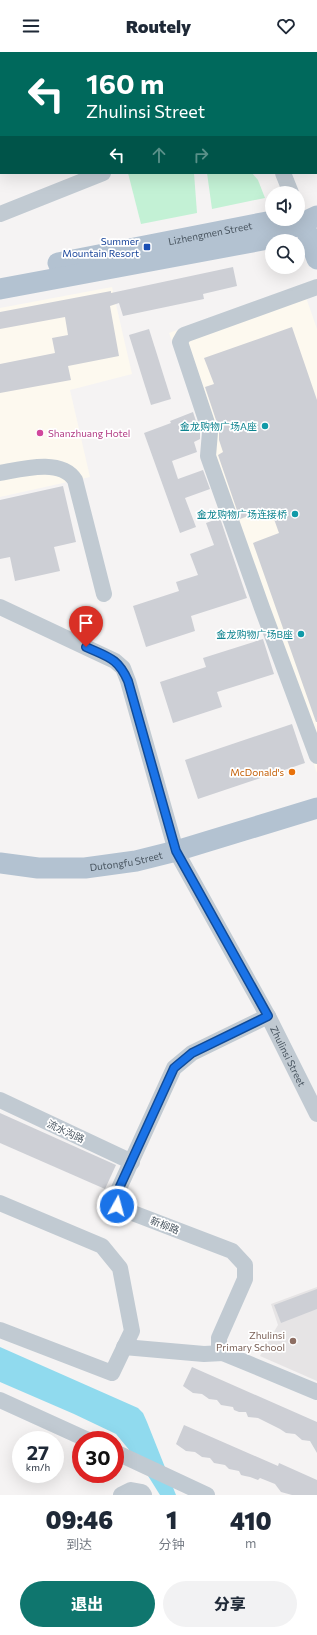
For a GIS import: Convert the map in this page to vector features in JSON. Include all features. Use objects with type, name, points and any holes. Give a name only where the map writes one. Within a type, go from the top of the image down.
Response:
[{"type":"main road","points":[[306,216],[317,259]]},
{"type":"main road","name":"Lizhengmen Street","points":[[0,275],[267,222],[306,216]]},
{"type":"main road","name":"Lizhengmen Street","points":[[0,289],[268,239],[306,216]]},
{"type":"main road","name":"Dutongfu Street","points":[[0,863],[38,868],[84,868],[136,861],[176,851],[317,808]]},
{"type":"street","points":[[0,214],[100,174]]},
{"type":"street","points":[[283,174],[288,186]]},
{"type":"street","points":[[317,287],[184,335],[180,342],[210,432],[208,456],[317,756]]},
{"type":"street","points":[[0,473],[40,466],[65,470],[71,474],[76,480],[104,594]]},
{"type":"street","name":"Zhulinsi Street","points":[[0,607],[115,661],[123,668],[176,851],[268,1016],[317,1114]]},
{"type":"street","name":"新柳路","points":[[223,1353],[219,1346],[219,1338],[245,1279],[245,1266],[232,1251],[117,1206],[116,1195],[174,1068],[192,1053],[268,1016]]},
{"type":"street","name":"流水沟路","points":[[0,1100],[132,1162]]},
{"type":"street","points":[[0,1203],[102,1246],[120,1268],[132,1331],[112,1373],[0,1330]]},
{"type":"street","points":[[124,1347],[204,1354],[223,1353],[317,1392]]},
{"type":"street","points":[[0,1400],[72,1433]]},
{"type":"street","points":[[124,1456],[207,1495]]},
{"type":"shaded area","points":[[302,286],[317,329],[317,773],[239,555],[207,435],[169,333]]},
{"type":"shaded area","name":"Shanzhuang Hotel","points":[[112,287],[132,374],[70,390],[90,477],[0,497],[0,308]]},
{"type":"shaded area","name":"Zhulinsi Primary School","points":[[317,1287],[317,1381],[260,1356],[278,1325],[271,1304]]},
{"type":"green space","points":[[128,174],[194,174],[197,213],[141,224]]},
{"type":"green space","points":[[207,174],[253,174],[258,180],[265,198],[212,209]]},
{"type":"water","points":[[0,1347],[138,1408],[143,1413],[147,1422],[176,1495],[160,1495],[140,1463],[124,1444],[124,1431],[110,1431],[0,1382]]},
{"type":"building","points":[[233,267],[237,286],[203,294],[204,299],[123,316],[119,303],[110,306],[119,356],[68,366],[71,380],[0,393],[0,364],[55,353],[52,338],[68,335],[65,317],[0,329],[0,312],[111,291],[111,293]]},
{"type":"building","name":"金龙购物广场A座","points":[[292,327],[317,400],[317,722],[253,543],[279,533],[270,508],[240,519],[218,455],[223,452],[219,440],[219,429],[205,387],[214,384],[204,358]]},
{"type":"building","points":[[149,329],[171,399],[151,405],[129,335]]},
{"type":"building","points":[[193,412],[200,433],[200,439],[194,442],[197,452],[172,461],[178,479],[203,470],[210,489],[185,498],[196,527],[180,533],[144,433],[171,423],[170,421]]},
{"type":"building","points":[[63,486],[76,542],[54,547],[60,571],[15,581],[10,557],[0,559],[0,500]]},
{"type":"building","points":[[220,518],[247,598],[191,616],[195,631],[146,647],[133,606],[179,591],[176,582],[198,575],[190,554],[214,545],[206,523]]},
{"type":"building","points":[[263,639],[274,674],[217,692],[222,707],[173,723],[160,682],[206,667],[203,658]]},
{"type":"building","points":[[292,724],[305,763],[198,799],[185,760]]},
{"type":"building","points":[[0,1113],[116,1165],[105,1189],[0,1143]]},
{"type":"building","points":[[317,1289],[317,1309],[281,1323],[274,1305]]},
{"type":"building","points":[[192,1367],[317,1422],[317,1453],[310,1441],[302,1440],[295,1434],[286,1433],[258,1418],[248,1417],[246,1412],[239,1412],[234,1410],[233,1407],[221,1405],[217,1400],[209,1399],[202,1394],[193,1393],[183,1386]]},
{"type":"building","points":[[184,1425],[278,1466],[279,1463],[317,1480],[317,1495],[292,1495],[281,1492],[275,1484],[260,1478],[258,1480],[241,1475],[239,1471],[229,1469],[225,1465],[214,1463],[210,1458],[202,1457],[195,1452],[186,1451],[176,1444]]},
{"type":"place","name":"Summer Mountain Resort","points":[[147,247]]},
{"type":"place","name":"金龙购物广场A座","points":[[265,426]]},
{"type":"place","name":"Shanzhuang Hotel","points":[[40,433]]},
{"type":"place","name":"金龙购物广场连接桥","points":[[295,514]]},
{"type":"place","name":"金龙购物广场B座","points":[[301,634]]},
{"type":"place","name":"McDonald's","points":[[292,772]]},
{"type":"place","name":"Zhulinsi Primary School","points":[[293,1341]]},
{"type":"route","points":[[86,647],[115,661],[123,668],[176,851],[268,1016],[192,1053],[174,1068],[116,1195],[117,1206]]}]
